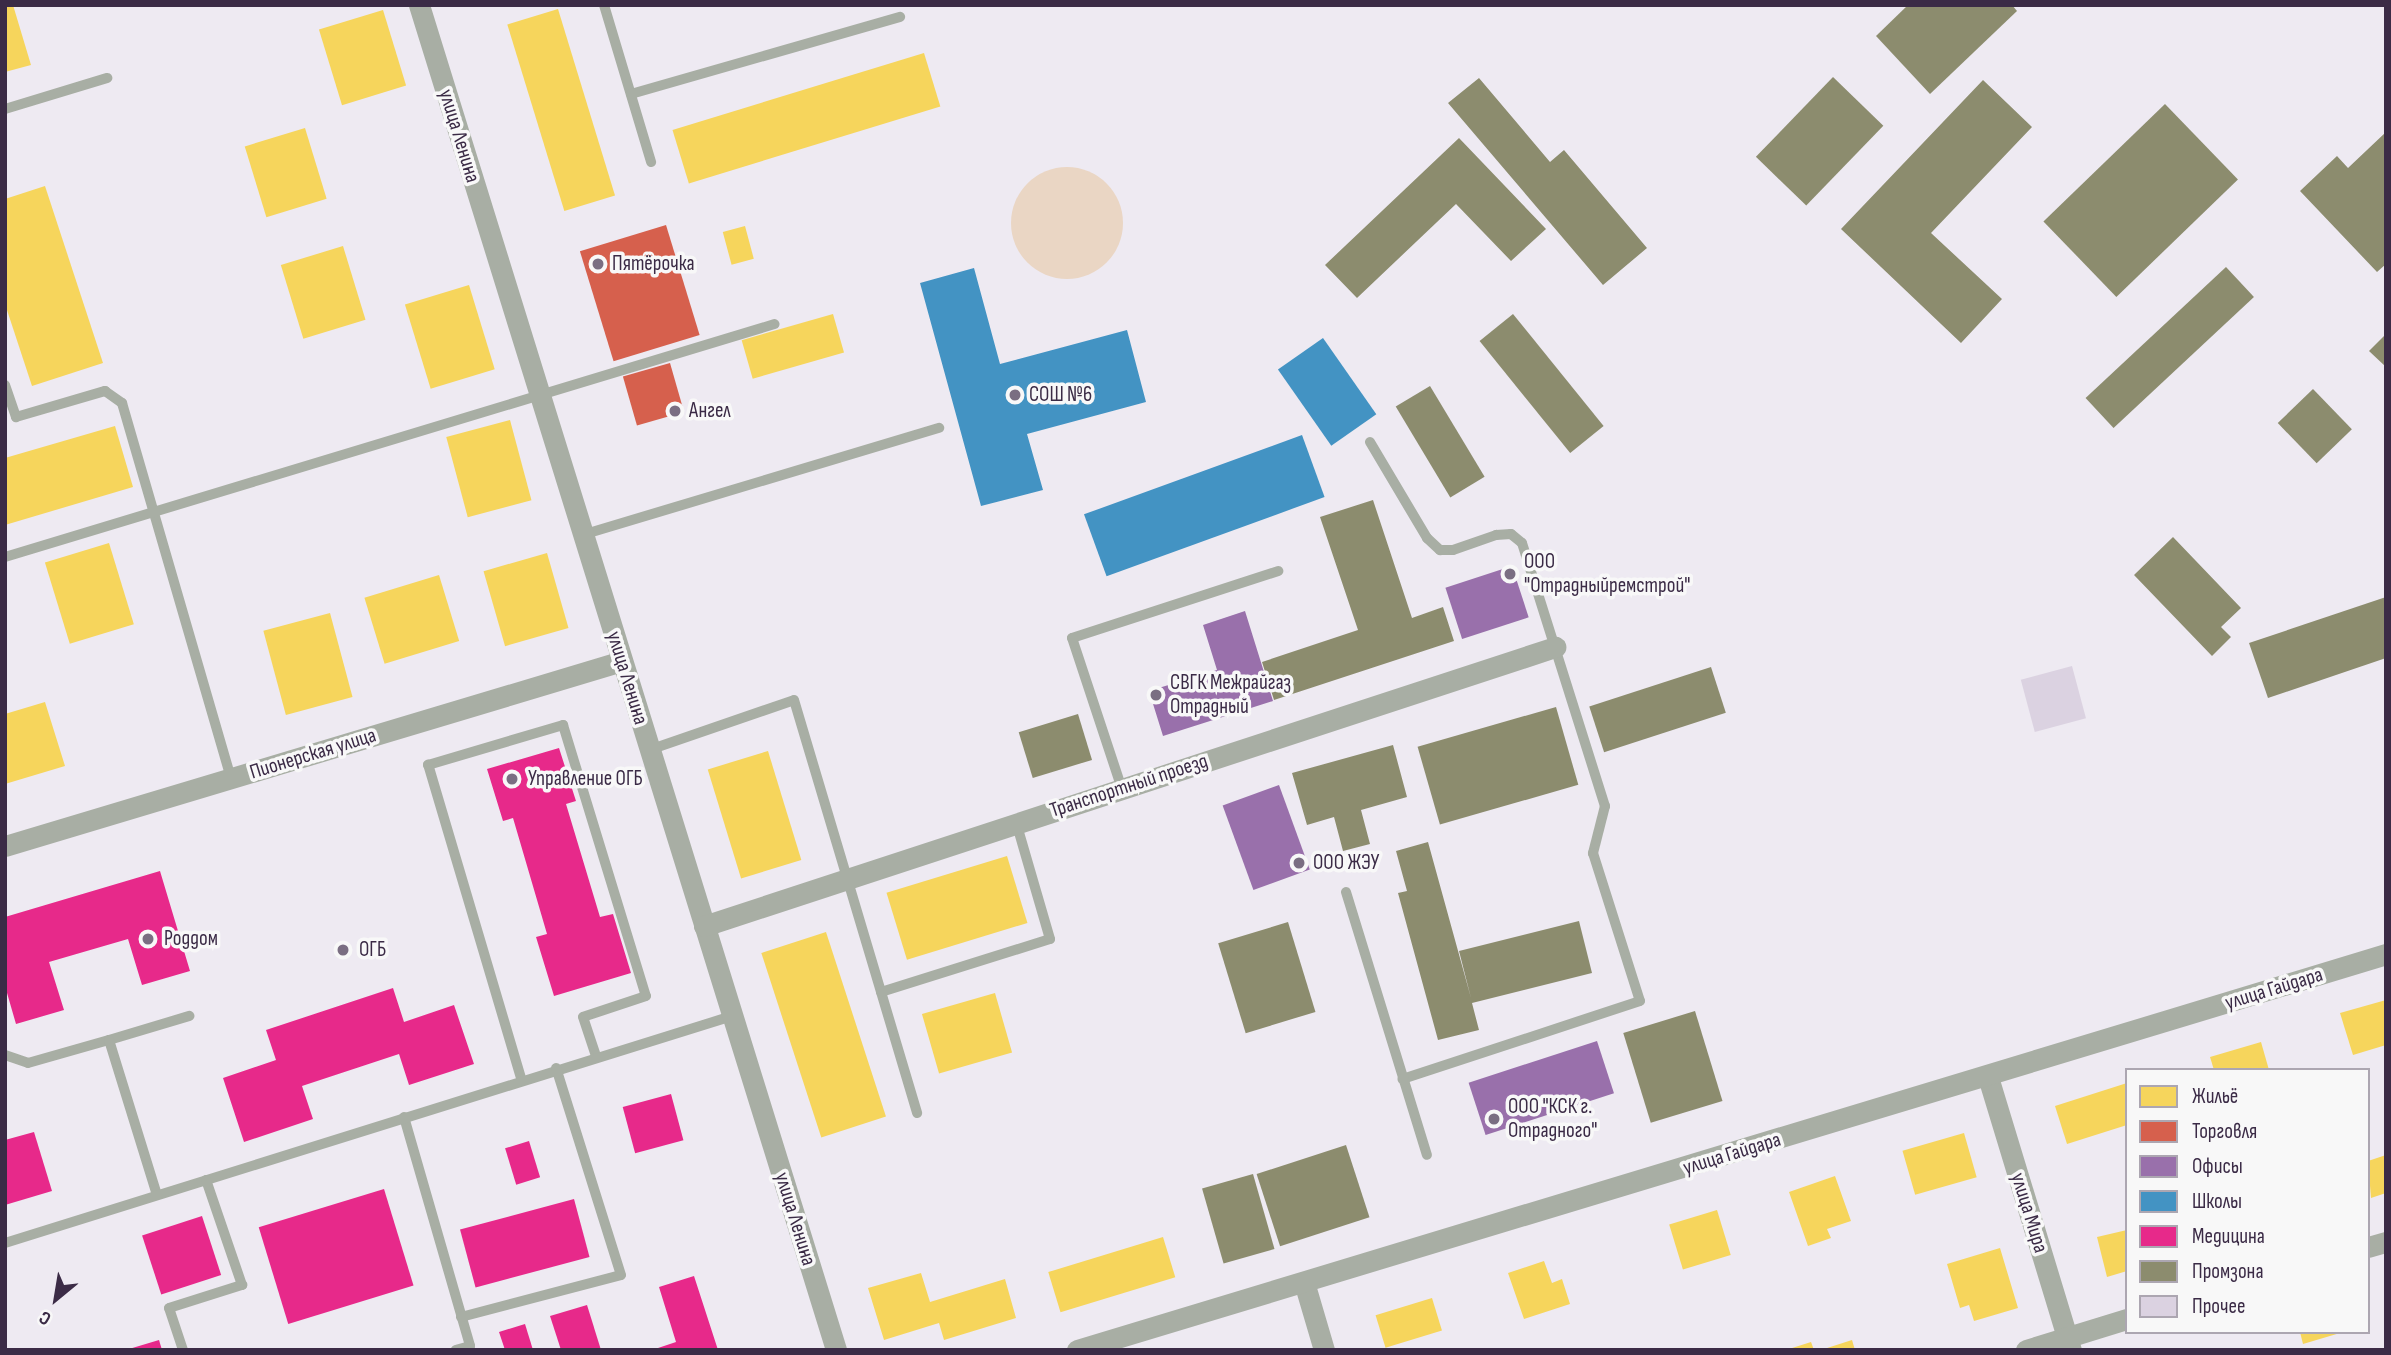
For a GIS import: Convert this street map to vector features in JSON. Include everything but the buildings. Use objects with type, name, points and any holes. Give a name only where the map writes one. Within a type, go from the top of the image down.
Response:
[{"type":"street","name":"улица Ленина","points":[[419,5],[836,1350]]},
{"type":"street","name":"Транспортный проезд","points":[[704,926],[1555,647]]},
{"type":"street","name":"Пионерская улица","points":[[5,846],[622,661]]},
{"type":"street","name":"улица Гайдара","points":[[1077,1350],[1988,1077],[2386,954]]},
{"type":"street","name":"улица Мира","points":[[1988,1077],[2069,1343]]},
{"type":"street","points":[[1304,1282],[1324,1350]]},
{"type":"street","points":[[2026,1350],[2069,1343],[2125,1320]]},
{"type":"lane","points":[[604,5],[651,162]]},
{"type":"lane","points":[[631,94],[900,17]]},
{"type":"lane","points":[[5,109],[107,78]]},
{"type":"lane","points":[[5,557],[775,324]]},
{"type":"lane","points":[[5,385],[11,419],[105,391],[122,403],[231,778]]},
{"type":"lane","points":[[582,535],[939,428]]},
{"type":"lane","points":[[1370,442],[1427,538],[1440,550],[1453,550],[1496,535],[1511,534],[1522,543],[1605,806],[1593,853],[1640,1001],[1403,1079]]},
{"type":"lane","points":[[1122,789],[1072,638],[1278,571]]},
{"type":"lane","points":[[649,750],[794,700],[917,1113]]},
{"type":"lane","points":[[521,1078],[428,765],[564,725],[646,996],[583,1017],[596,1056]]},
{"type":"lane","points":[[881,992],[1050,939],[1016,822]]},
{"type":"lane","points":[[1346,892],[1427,1155]]},
{"type":"lane","points":[[5,1055],[28,1063],[189,1016]]},
{"type":"lane","points":[[5,1243],[521,1078],[732,1016]]},
{"type":"lane","points":[[109,1040],[157,1195]]},
{"type":"lane","points":[[461,1317],[621,1275],[556,1068]]},
{"type":"lane","points":[[404,1117],[470,1346],[456,1350]]},
{"type":"lane","points":[[183,1350],[169,1308],[242,1285],[206,1180]]},
{"type":"shaded area","points":[[1067,167],[1089,171],[1107,183],[1119,201],[1123,223],[1119,245],[1107,263],[1089,275],[1067,279],[1045,275],[1027,263],[1015,245],[1011,223],[1015,201],[1027,183],[1045,171]]},
{"type":"place","name":"Пятёрочка","points":[[598,264]]},
{"type":"place","name":"СОШ №6","points":[[1015,395]]},
{"type":"place","name":"Ангел","points":[[675,411]]},
{"type":"place","name":"ООО \"Отрадныйремстрой\"","points":[[1510,574]]},
{"type":"place","name":"СВГК Межрайгаз Отрадный","points":[[1156,695]]},
{"type":"place","name":"Управление ОГБ","points":[[512,779]]},
{"type":"place","name":"ООО ЖЭУ","points":[[1299,863]]},
{"type":"place","name":"Роддом","points":[[148,939]]},
{"type":"place","name":"ОГБ","points":[[343,950]]},
{"type":"place","name":"ООО \"КСК г. Отрадного\"","points":[[1494,1119]]}]
